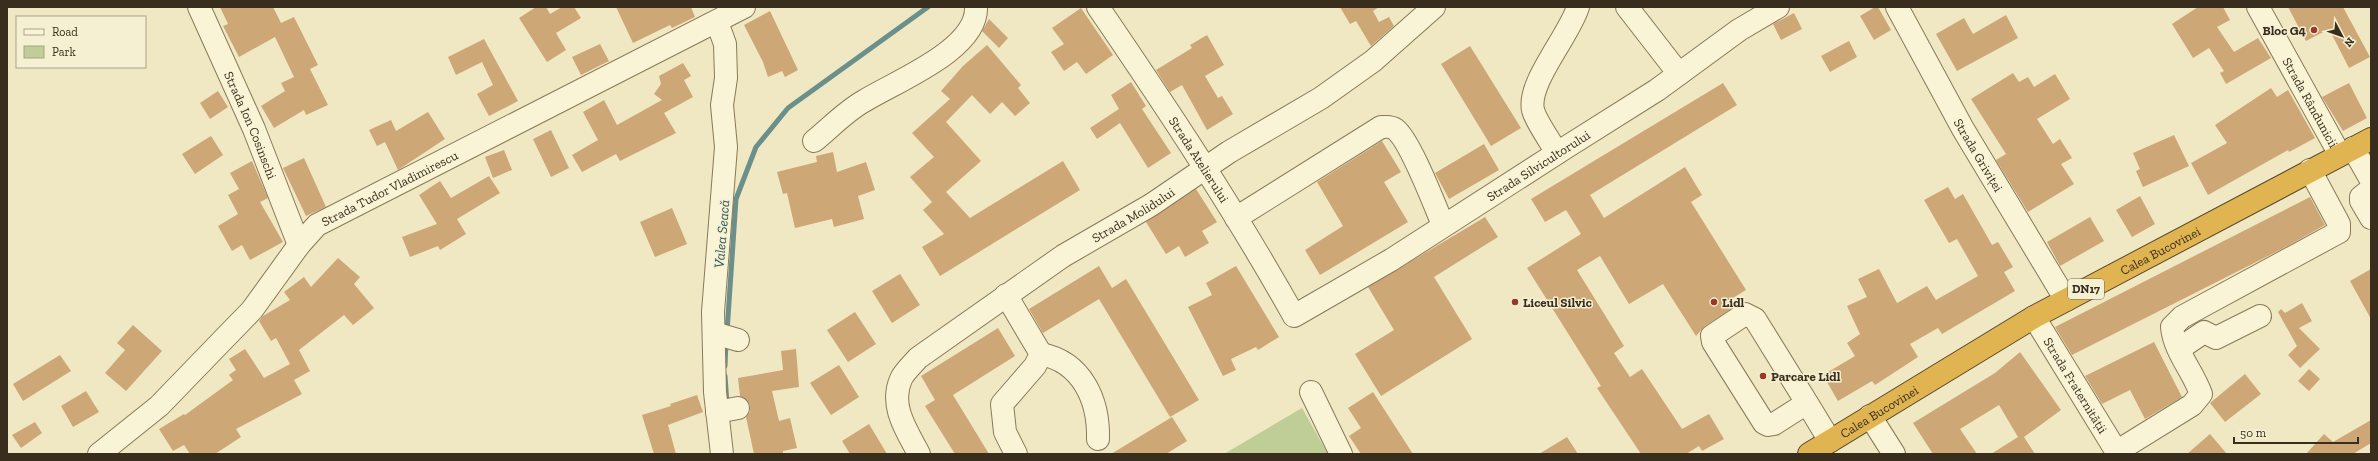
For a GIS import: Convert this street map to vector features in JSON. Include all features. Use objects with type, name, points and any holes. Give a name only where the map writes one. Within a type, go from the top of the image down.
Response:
[{"type":"highway","name":"Calea Bucovinei","points":[[1809,454],[2034,317],[2355,147]]},
{"type":"street","name":"Strada Ion Cosinschi","points":[[199,7],[254,129],[299,245]]},
{"type":"street","name":"Strada Tudor Vladimirescu","points":[[106,452],[159,406],[252,310],[299,245],[317,225],[371,196],[744,7]]},
{"type":"street","points":[[814,140],[863,101],[916,74],[940,58],[957,43],[971,26],[976,14],[976,7]]},
{"type":"street","name":"Strada Atelierului","points":[[1098,7],[1184,134],[1294,316]]},
{"type":"street","name":"Strada Molidului","points":[[919,454],[899,415],[896,396],[901,378],[918,358],[1063,256],[1151,205],[1205,170],[1229,152],[1321,98],[1373,61],[1434,7]]},
{"type":"street","points":[[1557,153],[1533,111],[1533,96],[1541,76],[1574,21],[1578,7]]},
{"type":"street","points":[[1627,7],[1679,74]]},
{"type":"street","name":"Strada Silvicultorului","points":[[1294,316],[1391,260],[1679,74],[1722,41],[1778,7]]},
{"type":"street","name":"Strada Griviței","points":[[1897,7],[1963,129],[2066,300]]},
{"type":"street","name":"Strada Rândunicii","points":[[2258,7],[2355,147],[2371,180]]},
{"type":"street","points":[[717,22],[725,44],[726,78],[722,105],[726,148],[715,281],[725,336],[727,410],[722,454]]},
{"type":"street","points":[[1236,218],[1381,127],[1390,126],[1396,130],[1409,150],[1443,225]]},
{"type":"street","points":[[2117,453],[2192,405],[2201,394],[2196,380],[2173,338],[2172,327],[2182,317],[2339,232],[2339,224],[2310,170]]},
{"type":"street","points":[[2371,189],[2361,197],[2361,201],[2371,218]]},
{"type":"street","points":[[1006,295],[1041,354],[1059,360],[1083,379],[1096,409],[1098,440]]},
{"type":"street","points":[[1807,402],[1774,424],[1768,425],[1764,423],[1713,342],[1712,336],[1745,314],[1750,315],[1755,319],[1807,402],[1830,441]]},
{"type":"street","points":[[2179,349],[2204,332],[2216,338],[2260,316]]},
{"type":"street","name":"Strada Fraternității","points":[[2034,317],[2117,453]]},
{"type":"street","points":[[1016,454],[1005,432],[1002,404],[1035,366],[1041,354]]},
{"type":"street","points":[[1311,392],[1341,454]]},
{"type":"street","points":[[1870,416],[1894,454]]},
{"type":"green space","points":[[1302,408],[1328,454],[1224,454]]},
{"type":"building","points":[[220,7],[273,7],[281,23],[294,17],[318,65],[310,69],[328,105],[306,115],[304,110],[274,128],[261,106],[285,91],[281,83],[294,77],[275,37],[239,57],[223,26],[228,24]]},
{"type":"building","points":[[536,7],[546,7],[550,14],[562,7],[574,7],[581,18],[556,33],[566,50],[547,62],[519,18]]},
{"type":"building","points":[[616,7],[691,7],[695,17],[672,28],[670,25],[633,43]]},
{"type":"building","points":[[1340,7],[1379,7],[1373,11],[1379,22],[1389,17],[1394,26],[1371,46],[1356,21],[1350,24]]},
{"type":"building","points":[[1875,7],[1878,7],[1891,30],[1874,40],[1860,16]]},
{"type":"building","points":[[2198,7],[2223,7],[2230,20],[2217,27],[2234,52],[2258,38],[2271,58],[2226,84],[2220,73],[2224,71],[2209,48],[2193,58],[2172,24]]},
{"type":"building","points":[[2288,7],[2343,7],[2370,57],[2349,68],[2329,29],[2306,41]]},
{"type":"building","points":[[1081,8],[1113,55],[1086,74],[1077,62],[1064,71],[1051,52],[1064,44],[1052,28]]},
{"type":"building","points":[[770,11],[798,70],[785,77],[782,71],[768,77],[763,62],[744,25]]},
{"type":"building","points":[[1794,13],[1802,29],[1781,40],[1773,24]]},
{"type":"building","points":[[2006,15],[2018,38],[1957,71],[1936,34],[1964,18],[1973,34]]},
{"type":"building","points":[[989,19],[1008,38],[999,48],[982,31]]},
{"type":"building","points":[[1207,35],[1224,65],[1205,76],[1218,98],[1222,96],[1233,114],[1207,130],[1182,85],[1170,92],[1156,70],[1192,48],[1190,45]]},
{"type":"building","points":[[484,39],[518,101],[489,116],[477,94],[493,85],[482,62],[456,75],[448,57]]},
{"type":"building","points":[[1849,41],[1857,57],[1830,72],[1821,56]]},
{"type":"building","points":[[600,44],[609,61],[581,75],[572,57]]},
{"type":"building","points":[[987,45],[1021,85],[1018,88],[1030,103],[1015,116],[1002,102],[990,114],[972,95],[946,122],[981,161],[946,192],[970,218],[1063,161],[1080,190],[940,276],[922,247],[944,234],[923,210],[932,202],[910,177],[934,157],[912,133],[950,99],[941,91],[963,66]]},
{"type":"building","points":[[1470,46],[1521,128],[1491,146],[1441,64]]},
{"type":"building","points":[[683,63],[691,76],[684,80],[693,97],[664,113],[676,133],[620,161],[616,154],[582,172],[572,155],[598,140],[583,112],[604,100],[617,125],[662,100],[654,94],[661,84],[659,76]]},
{"type":"building","points":[[2013,73],[2019,82],[2028,77],[2034,87],[2055,74],[2070,99],[2037,119],[2053,144],[2060,139],[2072,158],[2061,164],[2074,184],[2028,212],[1996,160],[2006,154],[1971,99]]},
{"type":"building","points":[[1131,82],[1146,106],[1142,109],[1171,153],[1148,168],[1120,123],[1097,139],[1090,128],[1119,109],[1111,95]]},
{"type":"building","points":[[1723,83],[1737,105],[1590,195],[1604,218],[1685,167],[1702,195],[1691,202],[1746,290],[1726,302],[1731,309],[1705,326],[1696,336],[1663,284],[1629,304],[1600,256],[1577,270],[1624,346],[1614,353],[1630,377],[1642,369],[1682,429],[1709,414],[1724,439],[1702,451],[1699,446],[1686,454],[1641,454],[1597,388],[1601,386],[1527,268],[1581,234],[1566,210],[1545,222],[1531,199]]},
{"type":"building","points":[[2349,83],[2367,118],[2343,131],[2322,97]]},
{"type":"building","points":[[2271,88],[2277,97],[2288,90],[2315,138],[2289,152],[2288,150],[2208,195],[2191,163],[2227,143],[2215,125]]},
{"type":"building","points":[[218,91],[228,107],[210,119],[200,103]]},
{"type":"building","points":[[428,112],[445,139],[398,170],[385,142],[377,146],[369,130],[391,120],[396,131]]},
{"type":"building","points":[[551,130],[569,168],[551,177],[533,139]]},
{"type":"building","points":[[2174,135],[2189,166],[2143,187],[2136,171],[2140,169],[2133,153]]},
{"type":"building","points":[[211,136],[223,155],[195,174],[182,154]]},
{"type":"building","points":[[1382,141],[1401,172],[1384,182],[1408,222],[1320,275],[1305,250],[1343,226],[1317,182]]},
{"type":"building","points":[[1484,144],[1499,170],[1449,199],[1435,173]]},
{"type":"building","points":[[504,150],[512,170],[493,178],[485,157]]},
{"type":"building","points":[[833,152],[837,172],[866,162],[875,190],[858,196],[864,219],[834,227],[832,219],[795,228],[787,193],[783,194],[777,172],[817,162],[816,156]]},
{"type":"building","points":[[304,158],[326,207],[306,216],[283,168]]},
{"type":"building","points":[[252,161],[268,198],[260,202],[283,242],[250,260],[242,245],[232,251],[218,226],[238,214],[228,195],[239,189],[230,173]]},
{"type":"building","points":[[489,176],[500,193],[457,219],[466,234],[440,250],[438,246],[410,257],[402,237],[437,224],[419,195],[440,181],[451,198]]},
{"type":"building","points":[[1948,187],[1955,199],[1963,194],[1992,245],[1998,242],[2013,267],[2004,272],[2015,291],[1942,334],[1938,328],[1910,344],[1918,357],[1875,385],[1872,381],[1838,401],[1823,375],[1855,356],[1847,343],[1860,334],[1847,306],[1867,297],[1858,279],[1879,269],[1897,303],[1927,286],[1936,300],[1978,276],[1957,239],[1949,243],[1924,200]]},
{"type":"building","points":[[1196,189],[1217,222],[1202,231],[1209,243],[1185,257],[1179,246],[1166,254],[1146,222]]},
{"type":"building","points":[[2140,196],[2155,224],[2132,237],[2116,210]]},
{"type":"building","points":[[2310,197],[2325,225],[2282,249],[2072,355],[2055,327]]},
{"type":"building","points":[[672,208],[687,244],[655,257],[640,222]]},
{"type":"building","points":[[1485,217],[1498,237],[1434,277],[1472,339],[1381,396],[1355,354],[1394,330],[1368,287]]},
{"type":"building","points":[[2090,217],[2104,241],[2060,266],[2047,242]]},
{"type":"building","points":[[338,258],[360,277],[354,284],[374,308],[353,325],[344,315],[299,350],[310,371],[294,380],[302,394],[236,429],[241,437],[215,454],[190,454],[184,445],[173,451],[159,429],[184,414],[185,415],[233,380],[229,375],[236,370],[229,359],[245,349],[264,378],[290,364],[276,338],[271,341],[259,321],[263,316],[290,300],[284,292],[304,277],[311,287]]},
{"type":"building","points":[[1099,266],[1112,288],[1126,279],[1199,400],[1170,417],[1099,299],[1043,333],[1029,309]]},
{"type":"building","points":[[1236,266],[1279,337],[1258,350],[1256,347],[1231,359],[1236,370],[1223,376],[1188,307],[1212,295],[1206,283]]},
{"type":"building","points":[[2371,269],[2371,319],[2350,281]]},
{"type":"building","points":[[900,274],[920,305],[892,323],[872,291]]},
{"type":"building","points":[[2302,303],[2312,321],[2299,328],[2320,349],[2300,368],[2288,355],[2297,346],[2278,312],[2281,309],[2285,313]]},
{"type":"building","points":[[855,312],[876,344],[848,362],[827,330]]},
{"type":"building","points":[[133,325],[162,351],[126,391],[105,373],[125,350],[117,343]]},
{"type":"building","points":[[998,328],[1015,356],[953,395],[989,454],[955,454],[925,406],[935,400],[921,376]]},
{"type":"building","points":[[2154,342],[2182,397],[2145,419],[2130,390],[2102,404],[2085,376]]},
{"type":"building","points":[[796,349],[799,387],[772,391],[779,421],[790,418],[797,448],[783,451],[783,454],[754,454],[746,417],[750,412],[750,405],[747,400],[740,396],[738,378],[783,370],[781,351]]},
{"type":"building","points":[[2020,352],[2061,410],[2024,437],[2035,454],[1991,454],[2018,437],[1999,405],[1960,429],[1977,454],[1933,454],[1913,423],[1995,373]]},
{"type":"building","points":[[60,355],[71,371],[23,401],[13,384]]},
{"type":"building","points":[[839,365],[859,397],[831,415],[810,383]]},
{"type":"building","points":[[2309,369],[2320,379],[2309,391],[2298,381]]},
{"type":"building","points":[[2245,374],[2261,394],[2225,422],[2210,403]]},
{"type":"building","points":[[86,391],[99,412],[73,427],[61,406]]},
{"type":"building","points":[[1373,392],[1413,454],[1361,454],[1349,436],[1361,428],[1348,408]]},
{"type":"building","points":[[697,395],[703,412],[668,425],[676,454],[654,454],[642,415],[671,406],[670,404]]},
{"type":"building","points":[[1172,417],[1187,441],[1166,454],[1111,454]]},
{"type":"building","points":[[2371,420],[2371,443],[2353,454],[2306,454],[2324,434],[2333,442]]},
{"type":"building","points":[[35,422],[42,433],[21,448],[12,435]]},
{"type":"building","points":[[869,424],[887,454],[850,454],[842,441]]},
{"type":"building","points":[[2210,434],[2227,454],[2187,454]]},
{"type":"building","points":[[1567,437],[1578,454],[1539,454]]},
{"type":"waterway","name":"Valea Seacă","points":[[727,332],[736,199],[756,147],[788,108],[928,7]]},
{"type":"waterway","name":"Valea Seacă","points":[[725,366],[726,342]]},
{"type":"waterway","name":"Valea Seacă","points":[[725,376],[727,404]]},
{"type":"place","name":"Bloc G4","points":[[2314,30]]},
{"type":"place","name":"Liceul Silvic","points":[[1515,302]]},
{"type":"place","name":"Lidl","points":[[1714,302]]},
{"type":"place","name":"Parcare Lidl","points":[[1763,376]]}]
